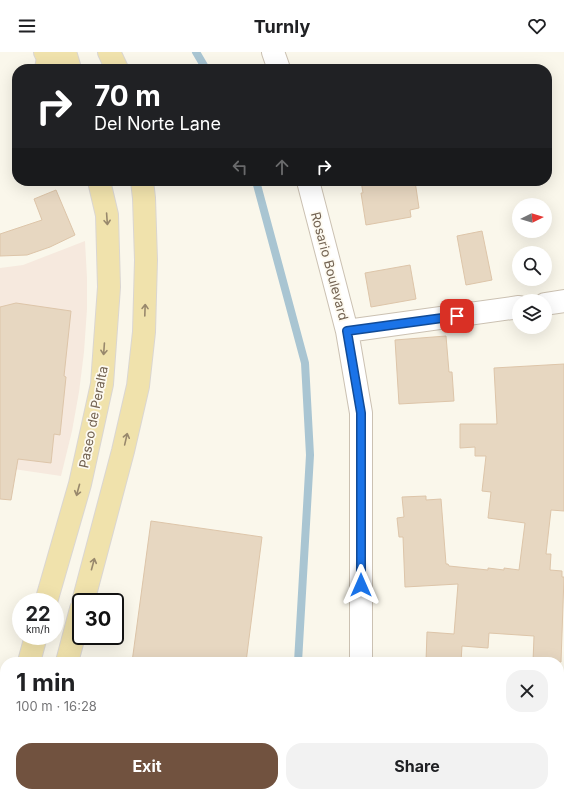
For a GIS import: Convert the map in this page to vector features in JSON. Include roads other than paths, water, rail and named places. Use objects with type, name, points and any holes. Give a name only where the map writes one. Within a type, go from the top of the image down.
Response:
[{"type":"main road","points":[[45,52],[48,58],[47,64]]},
{"type":"main road","points":[[65,52],[69,64]]},
{"type":"main road","points":[[109,52],[114,64]]},
{"type":"main road","name":"Paseo de Peralta","points":[[49,593],[80,484],[102,384],[109,287],[107,215],[100,186]]},
{"type":"main road","points":[[85,593],[123,451],[138,386],[144,332],[146,260],[143,186]]},
{"type":"main road","points":[[68,657],[72,643]]},
{"type":"main road","points":[[30,657],[33,645]]},
{"type":"street","points":[[273,52],[278,64]]},
{"type":"street","name":"Rosario Boulevard","points":[[309,186],[347,331],[361,413],[361,657]]},
{"type":"street","points":[[552,303],[564,301]]},
{"type":"street","points":[[347,331],[512,308]]},
{"type":"waterway","points":[[196,52],[203,64]]},
{"type":"waterway","points":[[257,186],[305,363],[310,455],[298,657]]}]
